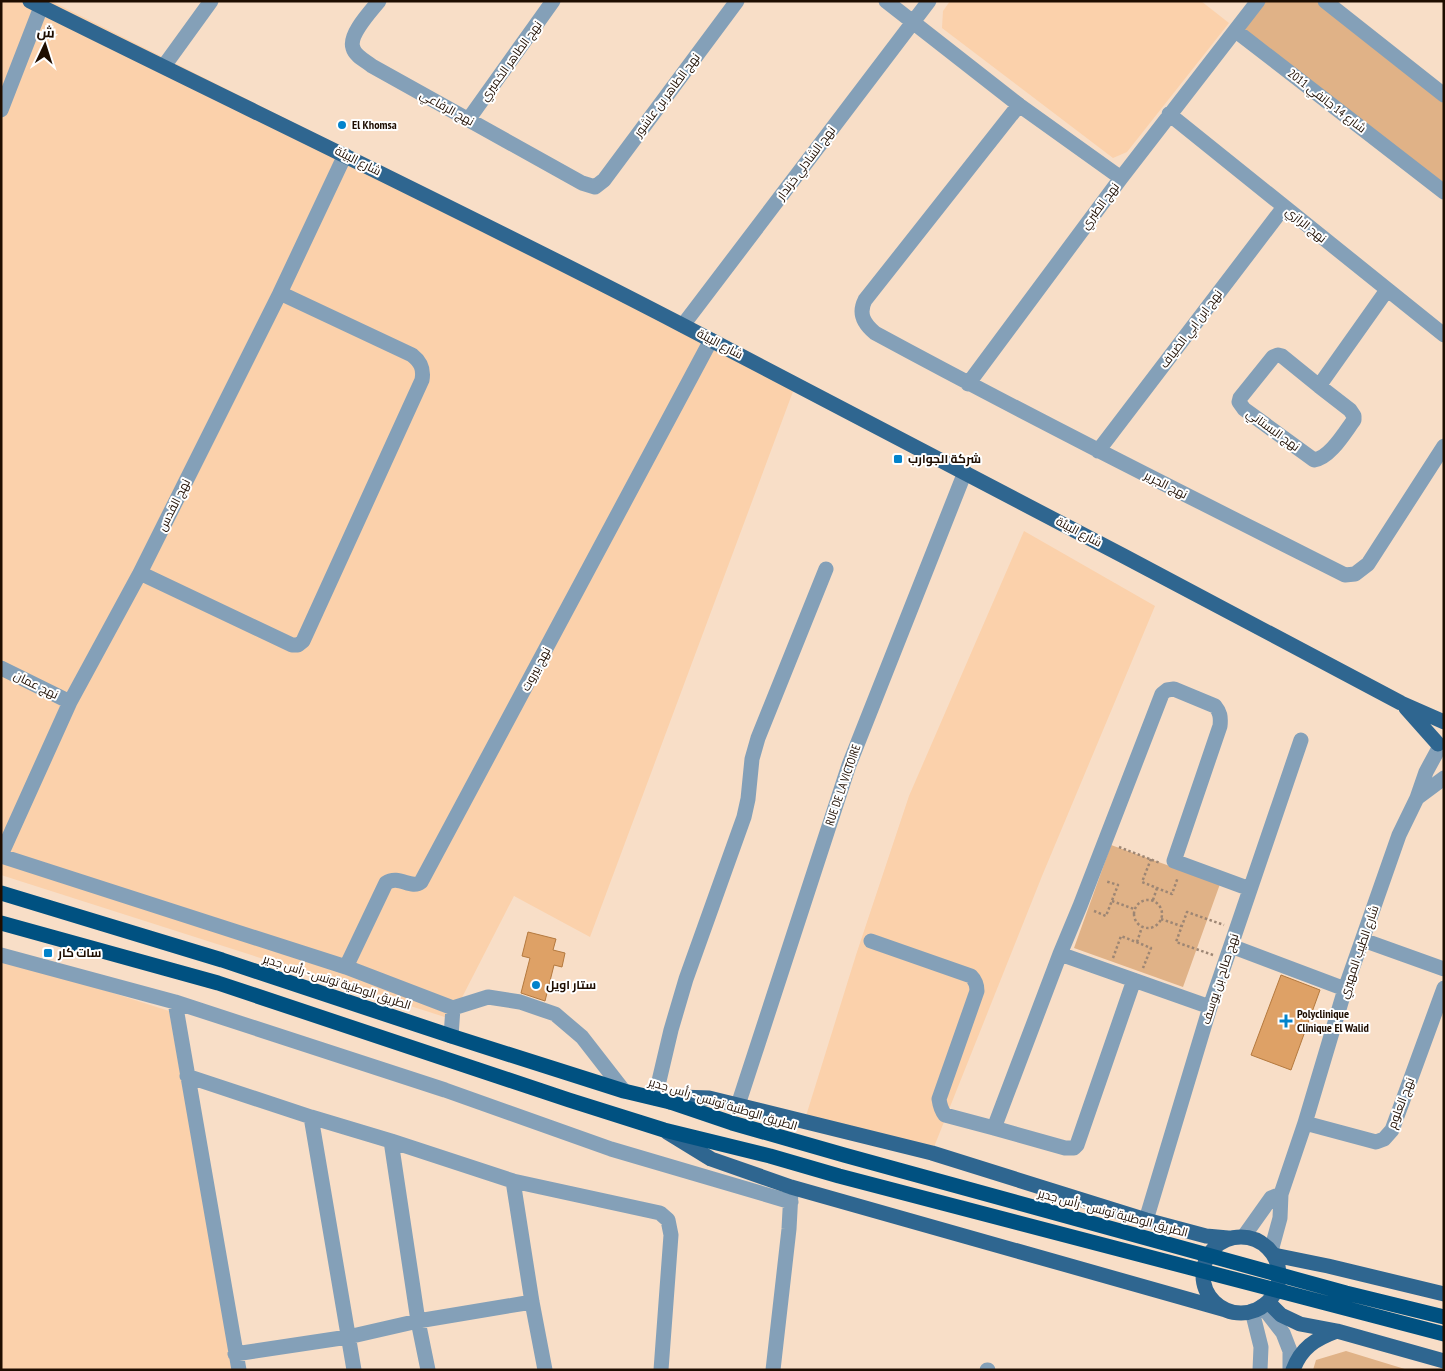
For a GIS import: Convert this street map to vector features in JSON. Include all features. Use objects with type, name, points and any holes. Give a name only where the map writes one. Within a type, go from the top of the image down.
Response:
[{"type":"highway","name":"الطريق الوطنية تونس - رأس جدير","points":[[1,893],[222,960],[624,1091],[662,1100],[844,1155],[1444,1318]]},
{"type":"highway","points":[[1,923],[218,983],[568,1100],[664,1130],[770,1156],[839,1176],[1444,1334]]},
{"type":"main road","name":"شارع البيئة","points":[[36,4],[345,155],[683,325],[1402,703],[1444,722]]},
{"type":"main road","name":"شارع البيئة","points":[[1402,703],[1440,750]]},
{"type":"main road","points":[[1440,750],[1440,731],[1444,726]]},
{"type":"main road","points":[[662,1100],[681,1097],[709,1098],[932,1153],[1146,1220],[1206,1236],[1228,1238],[1244,1236],[1264,1244],[1273,1253],[1278,1267],[1279,1280],[1275,1292],[1261,1306],[1240,1313],[1226,1310],[791,1195],[711,1159],[664,1130]]},
{"type":"main road","points":[[1226,1310],[1216,1304],[1209,1296],[1202,1274],[1209,1252],[1217,1244],[1228,1238]]},
{"type":"main road","points":[[1273,1253],[1444,1294]]},
{"type":"main road","points":[[1261,1306],[1295,1322],[1444,1360]]},
{"type":"main road","points":[[1291,1370],[1306,1348],[1320,1337],[1336,1331]]},
{"type":"street","points":[[164,66],[211,1]]},
{"type":"street","name":"نهج الرفاعي","points":[[379,1],[354,33],[352,48],[358,56],[372,66],[468,120],[582,183],[595,187]]},
{"type":"street","name":"نهج الطاهر الخميري","points":[[468,120],[553,1]]},
{"type":"street","name":"نهج الطاهر بن عاشور","points":[[595,187],[604,180],[737,1]]},
{"type":"street","points":[[886,1],[1019,105],[1121,178]]},
{"type":"street","name":"نهج الشادلي خزندار","points":[[683,325],[929,1]]},
{"type":"street","points":[[1325,1],[1444,95]]},
{"type":"street","points":[[1236,31],[1256,2]]},
{"type":"street","points":[[1,110],[36,4]]},
{"type":"street","name":"نهج الطبري","points":[[968,384],[1169,114],[1236,31]]},
{"type":"street","name":"شارع 14 جانفي 2011","points":[[1236,31],[1444,192]]},
{"type":"street","name":"نهج الجرير","points":[[1019,105],[865,300],[861,314],[868,327],[968,384],[1345,575],[1355,574],[1368,564],[1444,446]]},
{"type":"street","name":"نهج الرازي","points":[[1169,114],[1444,335]]},
{"type":"street","name":"نهج القدس","points":[[1,855],[70,702],[140,573],[280,293],[345,155]]},
{"type":"street","name":"نهج ابن ابي الضياف","points":[[1098,451],[1284,206]]},
{"type":"street","points":[[1319,386],[1387,290]]},
{"type":"street","points":[[140,573],[292,646],[298,645],[303,641],[422,380],[423,372],[422,365],[412,355],[280,293]]},
{"type":"street","name":"نهج بيروت","points":[[346,966],[386,883],[393,880],[414,884],[421,882],[711,340]]},
{"type":"street","name":"نهج البستاني","points":[[1275,356],[1282,356],[1319,386],[1350,410],[1354,420],[1327,455],[1314,460],[1244,409],[1239,402],[1240,398],[1275,356]]},
{"type":"street","name":"RUE DE LA VICTOIRE","points":[[738,1105],[849,765],[965,472]]},
{"type":"street","points":[[662,1100],[671,1030],[686,979],[744,817],[748,799],[752,759],[758,738],[826,569]]},
{"type":"street","name":"نهج عمان","points":[[1,668],[70,702]]},
{"type":"street","points":[[994,1128],[1162,694],[1167,690],[1174,689],[1215,706],[1221,718],[1179,862],[1250,889]]},
{"type":"street","name":"نهج صالح بن يوسف","points":[[1146,1220],[1210,1007],[1301,740]]},
{"type":"street","name":"شارع الطيب المهيري","points":[[1281,1194],[1305,1123],[1345,989],[1399,835],[1417,798],[1426,772],[1440,750]]},
{"type":"street","name":"شارع الطيب المهيري","points":[[1417,798],[1444,778]]},
{"type":"street","points":[[1,855],[346,966],[453,1008],[488,997],[520,1002],[555,1014],[582,1037],[624,1091]]},
{"type":"street","points":[[1363,940],[1444,969]]},
{"type":"street","points":[[872,941],[974,978],[977,991],[939,1099],[941,1111],[946,1115],[1065,1148],[1074,1148],[1077,1145],[1136,981]]},
{"type":"street","points":[[1229,953],[1345,989]]},
{"type":"street","points":[[1,954],[175,1002],[445,1090],[610,1148],[791,1195],[773,1370]]},
{"type":"street","points":[[1060,954],[1210,1007]]},
{"type":"street","name":"نهج العلوم","points":[[1305,1123],[1376,1142],[1384,1140],[1392,1130],[1444,988]]},
{"type":"street","points":[[175,1002],[239,1370]]},
{"type":"street","points":[[451,1036],[453,1008]]},
{"type":"street","points":[[188,1076],[311,1117],[513,1180],[660,1213],[668,1220],[671,1235],[661,1370]]},
{"type":"street","points":[[311,1117],[354,1370]]},
{"type":"street","points":[[391,1141],[418,1321],[428,1370]]},
{"type":"street","points":[[513,1180],[544,1370]]},
{"type":"street","points":[[1244,1236],[1271,1198],[1281,1194],[1280,1218],[1273,1253]]},
{"type":"street","points":[[235,1354],[348,1336],[418,1321],[532,1302]]},
{"type":"street","points":[[1260,1370],[1261,1306]]},
{"type":"street","points":[[1261,1306],[1283,1333],[1290,1351],[1291,1370]]},
{"type":"path","points":[[1106,842],[1151,859],[1166,865],[1179,862],[1172,894],[1142,882],[1151,859]]},
{"type":"path","points":[[1080,906],[1106,916],[1118,886],[1092,876]]},
{"type":"path","points":[[1153,900],[1157,888]]},
{"type":"path","points":[[1142,900],[1153,900],[1161,908],[1161,919],[1154,927],[1142,927],[1134,920],[1134,909],[1142,900]]},
{"type":"path","points":[[1112,901],[1134,909]]},
{"type":"path","points":[[1229,953],[1176,942],[1187,912],[1236,930]]},
{"type":"path","points":[[1161,919],[1181,926]]},
{"type":"path","points":[[1136,942],[1142,927]]},
{"type":"path","points":[[1108,971],[1121,936],[1151,948],[1136,981]]},
{"type":"shaded area","points":[[1,1],[51,1],[675,314],[798,378],[590,937],[514,896],[451,1019],[1,875]]},
{"type":"shaded area","points":[[950,1],[1201,1],[1229,23],[1127,152],[1113,158],[942,28],[943,11]]},
{"type":"shaded area","points":[[1262,1],[1321,1],[1444,98],[1444,188],[1242,28]]},
{"type":"shaded area","points":[[1024,531],[1155,606],[1042,876],[934,1147],[806,1116],[856,955],[909,796]]},
{"type":"shaded area","points":[[1111,845],[1220,884],[1183,987],[1074,948]]},
{"type":"shaded area","points":[[1,957],[169,1011],[234,1370],[1,1370]]},
{"type":"shaded area","points":[[1346,1351],[1408,1370],[1313,1370],[1316,1360]]},
{"type":"building","points":[[528,932],[556,939],[553,950],[565,953],[562,967],[554,965],[545,1001],[521,993],[530,958],[522,956]]},
{"type":"building","name":"Polyclinique Clinique El Walid","points":[[1281,975],[1320,990],[1291,1070],[1251,1055]]},
{"type":"place","name":"El Khomsa","points":[[342,125]]},
{"type":"place","name":"شركة الجوارب","points":[[898,459]]},
{"type":"place","name":"سات كار","points":[[48,953]]},
{"type":"place","name":"ستار اويل","points":[[536,985]]},
{"type":"place","name":"Polyclinique Clinique El Walid","points":[[1286,1021]]}]
